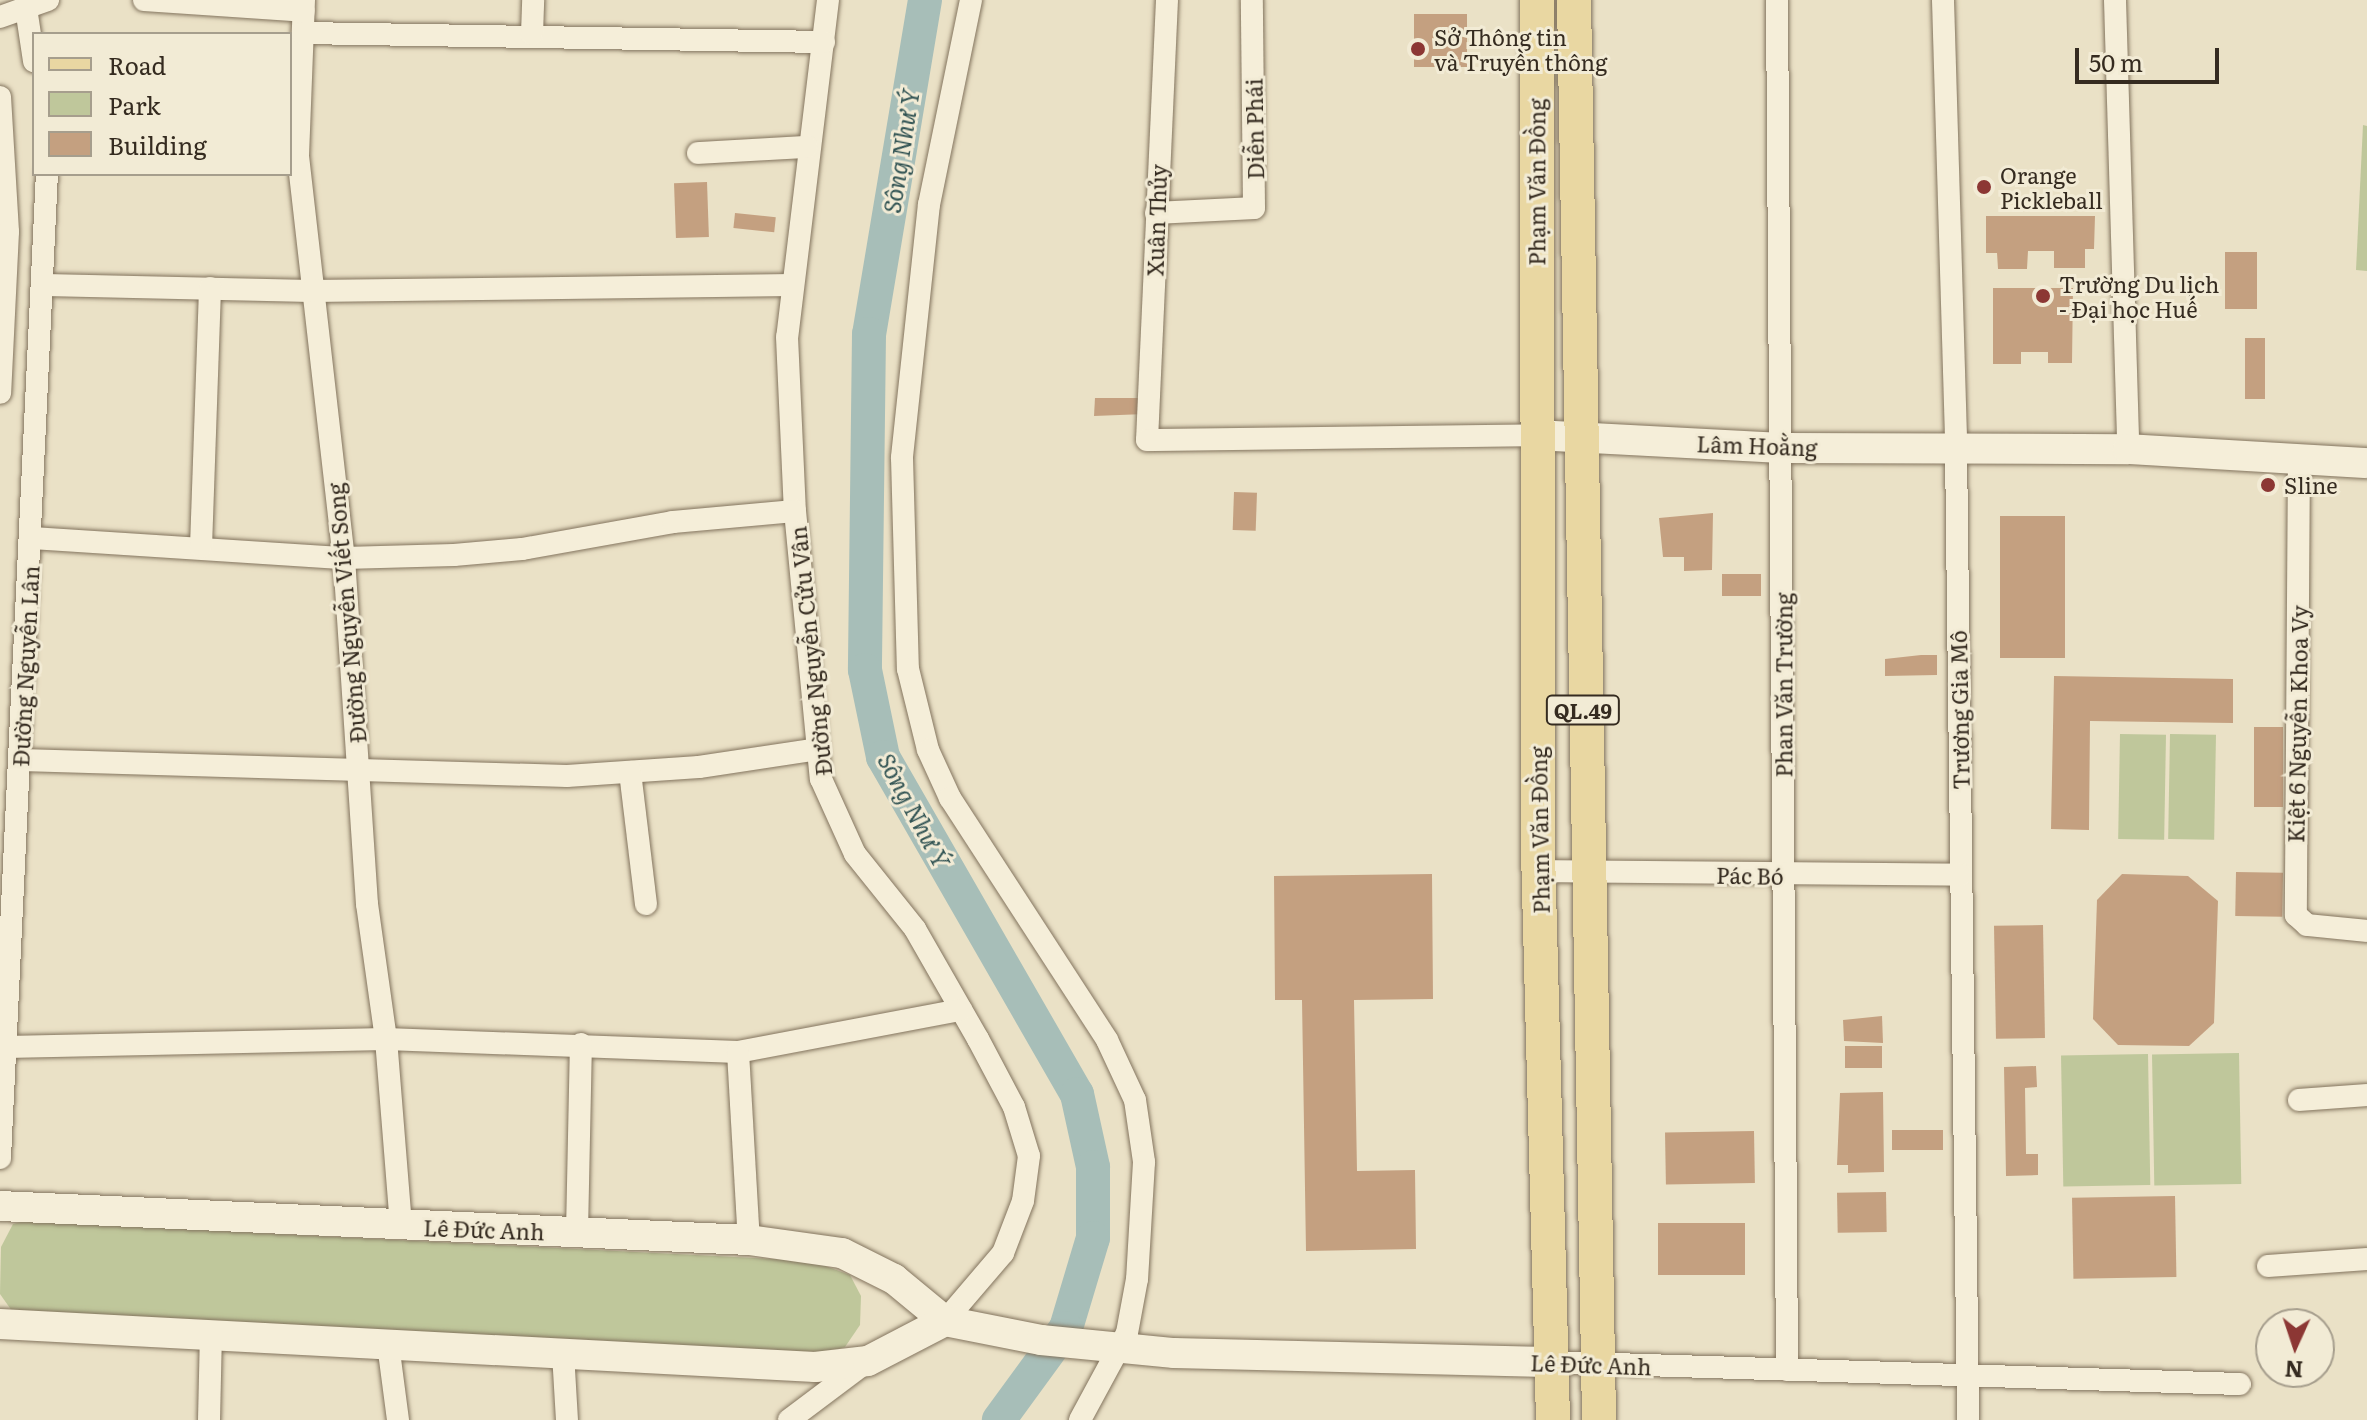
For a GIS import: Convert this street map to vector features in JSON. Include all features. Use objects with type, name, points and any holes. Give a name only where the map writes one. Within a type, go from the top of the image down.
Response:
[{"type":"main road","name":"Phạm Văn Đồng","points":[[1537,0],[1535,435],[1540,871],[1553,1420]]},
{"type":"main road","name":"Phạm Văn Đồng","points":[[1574,0],[1578,436],[1599,1420]]},
{"type":"street","points":[[0,17],[48,0]]},
{"type":"street","points":[[144,0],[532,34],[824,42]]},
{"type":"street","points":[[532,34],[533,0]]},
{"type":"street","name":"Đường Nguyễn Cửu Vân","points":[[828,0],[807,147],[787,337],[795,511],[821,779],[855,854],[915,929],[961,1010],[1014,1107],[1029,1156],[1023,1201],[1003,1253],[945,1321]]},
{"type":"street","points":[[971,0],[929,204],[902,458],[908,669],[928,750],[950,798],[1107,1040],[1135,1100],[1144,1162],[1144,1226],[1127,1333],[1107,1349],[1080,1420]]},
{"type":"street","name":"Xuân Thủy","points":[[1147,440],[1167,0]]},
{"type":"street","name":"Diễn Phái","points":[[1156,213],[1254,208],[1252,0]]},
{"type":"street","name":"Phan Văn Trường","points":[[1777,0],[1787,1370]]},
{"type":"street","name":"Trương Gia Mô","points":[[1943,0],[1956,448],[1968,1420]]},
{"type":"street","points":[[2115,0],[2128,449]]},
{"type":"street","points":[[26,8],[32,48]]},
{"type":"street","name":"Đường Nguyễn Viết Song","points":[[304,15],[294,156],[344,558],[361,772],[367,904],[386,1039],[401,1226]]},
{"type":"street","points":[[0,97],[4,232],[0,393]]},
{"type":"street","points":[[698,153],[807,147]]},
{"type":"street","name":"Đường Nguyễn Lân","points":[[0,1158],[45,285],[47,176]]},
{"type":"street","points":[[4,232],[47,233]]},
{"type":"street","points":[[45,285],[311,291],[793,285]]},
{"type":"street","points":[[201,547],[210,288]]},
{"type":"street","name":"Lâm Hoằng","points":[[1147,440],[1535,435],[1782,448],[2128,449],[2299,456],[2367,463]]},
{"type":"street","name":"Kiệt 6 Nguyễn Khoa Vy","points":[[2299,456],[2295,908],[2307,925],[2367,931]]},
{"type":"street","points":[[32,538],[344,558],[522,549],[673,522],[795,511]]},
{"type":"street","points":[[21,760],[567,776],[630,772],[818,749]]},
{"type":"street","points":[[630,772],[646,904]]},
{"type":"street","name":"Pác Bó","points":[[1540,871],[1961,875]]},
{"type":"street","points":[[6,1047],[386,1039],[738,1052],[961,1010]]},
{"type":"street","points":[[577,1232],[581,1044]]},
{"type":"street","points":[[738,1052],[749,1240]]},
{"type":"street","points":[[2299,1100],[2367,1095]]},
{"type":"street","name":"Lê Đức Anh","points":[[0,1206],[749,1240],[804,1246],[866,1263],[945,1321],[988,1331],[1107,1349],[2240,1384]]},
{"type":"street","points":[[2268,1266],[2367,1259]]},
{"type":"street","points":[[789,1420],[868,1361],[945,1321]]},
{"type":"street","points":[[0,1324],[815,1367],[868,1361]]},
{"type":"street","points":[[209,1420],[211,1334]]},
{"type":"street","points":[[388,1344],[398,1420]]},
{"type":"street","points":[[563,1353],[567,1420]]},
{"type":"green space","points":[[2363,125],[2367,126],[2367,271],[2356,270]]},
{"type":"green space","points":[[2120,734],[2166,735],[2164,840],[2118,839]]},
{"type":"green space","points":[[2170,734],[2216,735],[2214,840],[2168,839]]},
{"type":"green space","points":[[2239,1053],[2241,1184],[2154,1185],[2152,1055]]},
{"type":"green space","points":[[2148,1054],[2150,1185],[2063,1186],[2061,1056]]},
{"type":"green space","points":[[25,1221],[812,1261],[850,1275],[861,1296],[860,1325],[845,1347],[817,1355],[12,1311],[0,1294],[1,1247],[13,1224]]},
{"type":"building","points":[[1414,14],[1467,14],[1467,67],[1414,67]]},
{"type":"building","points":[[707,182],[709,237],[676,238],[674,183]]},
{"type":"building","points":[[735,213],[776,217],[774,232],[733,228]]},
{"type":"building","points":[[1986,216],[2095,216],[2094,249],[2085,249],[2085,268],[2054,268],[2054,251],[2028,251],[2027,269],[1998,269],[1997,253],[1986,253]]},
{"type":"building","points":[[2225,252],[2257,252],[2257,309],[2225,309]]},
{"type":"building","points":[[1993,288],[2073,288],[2072,363],[2048,363],[2048,352],[2021,352],[2021,364],[1993,364]]},
{"type":"building","points":[[2245,338],[2265,338],[2265,399],[2245,399]]},
{"type":"building","points":[[1095,398],[1146,398],[1145,414],[1094,416]]},
{"type":"building","points":[[1234,492],[1257,493],[1256,531],[1233,530]]},
{"type":"building","points":[[1713,513],[1712,570],[1684,571],[1684,557],[1663,557],[1659,518]]},
{"type":"building","points":[[2000,516],[2065,516],[2065,658],[2000,658]]},
{"type":"building","points":[[1722,574],[1761,574],[1761,596],[1722,596]]},
{"type":"building","points":[[1937,655],[1937,675],[1885,676],[1885,659]]},
{"type":"building","points":[[2054,676],[2233,679],[2233,723],[2090,721],[2089,830],[2051,829]]},
{"type":"building","points":[[2254,727],[2283,727],[2283,807],[2254,807]]},
{"type":"building","points":[[2236,872],[2283,873],[2282,917],[2235,916]]},
{"type":"building","points":[[1432,874],[1433,999],[1354,1000],[1357,1171],[1415,1170],[1416,1249],[1306,1251],[1302,1000],[1275,1000],[1274,876]]},
{"type":"building","points":[[2122,874],[2188,876],[2218,901],[2214,1023],[2189,1046],[2118,1045],[2093,1019],[2097,900]]},
{"type":"building","points":[[2043,925],[2045,1038],[1996,1039],[1994,926]]},
{"type":"building","points":[[1882,1016],[1883,1043],[1844,1041],[1843,1020]]},
{"type":"building","points":[[1845,1046],[1882,1046],[1882,1068],[1845,1068]]},
{"type":"building","points":[[2036,1066],[2037,1087],[2025,1088],[2026,1154],[2038,1154],[2038,1175],[2006,1176],[2004,1067]]},
{"type":"building","points":[[1883,1092],[1884,1172],[1848,1173],[1848,1165],[1837,1165],[1840,1093]]},
{"type":"building","points":[[1892,1130],[1943,1130],[1943,1150],[1892,1150]]},
{"type":"building","points":[[1754,1131],[1755,1183],[1666,1185],[1665,1133]]},
{"type":"building","points":[[1886,1192],[1887,1232],[1838,1233],[1837,1193]]},
{"type":"building","points":[[2175,1196],[2176,1277],[2073,1279],[2072,1198]]},
{"type":"building","points":[[1658,1223],[1745,1223],[1745,1275],[1658,1275]]},
{"type":"waterway","name":"Sông Như Ý","points":[[925,0],[869,334],[865,670],[883,757],[1077,1094],[1093,1167],[1093,1238],[1066,1328],[999,1420]]},
{"type":"place","name":"Sở Thông tin và Truyền thông","points":[[1418,49]]},
{"type":"place","name":"Orange Pickleball","points":[[1984,187]]},
{"type":"place","name":"Trường Du lịch - Đại học Huế","points":[[2043,296]]},
{"type":"place","name":"Sline","points":[[2268,485]]}]
